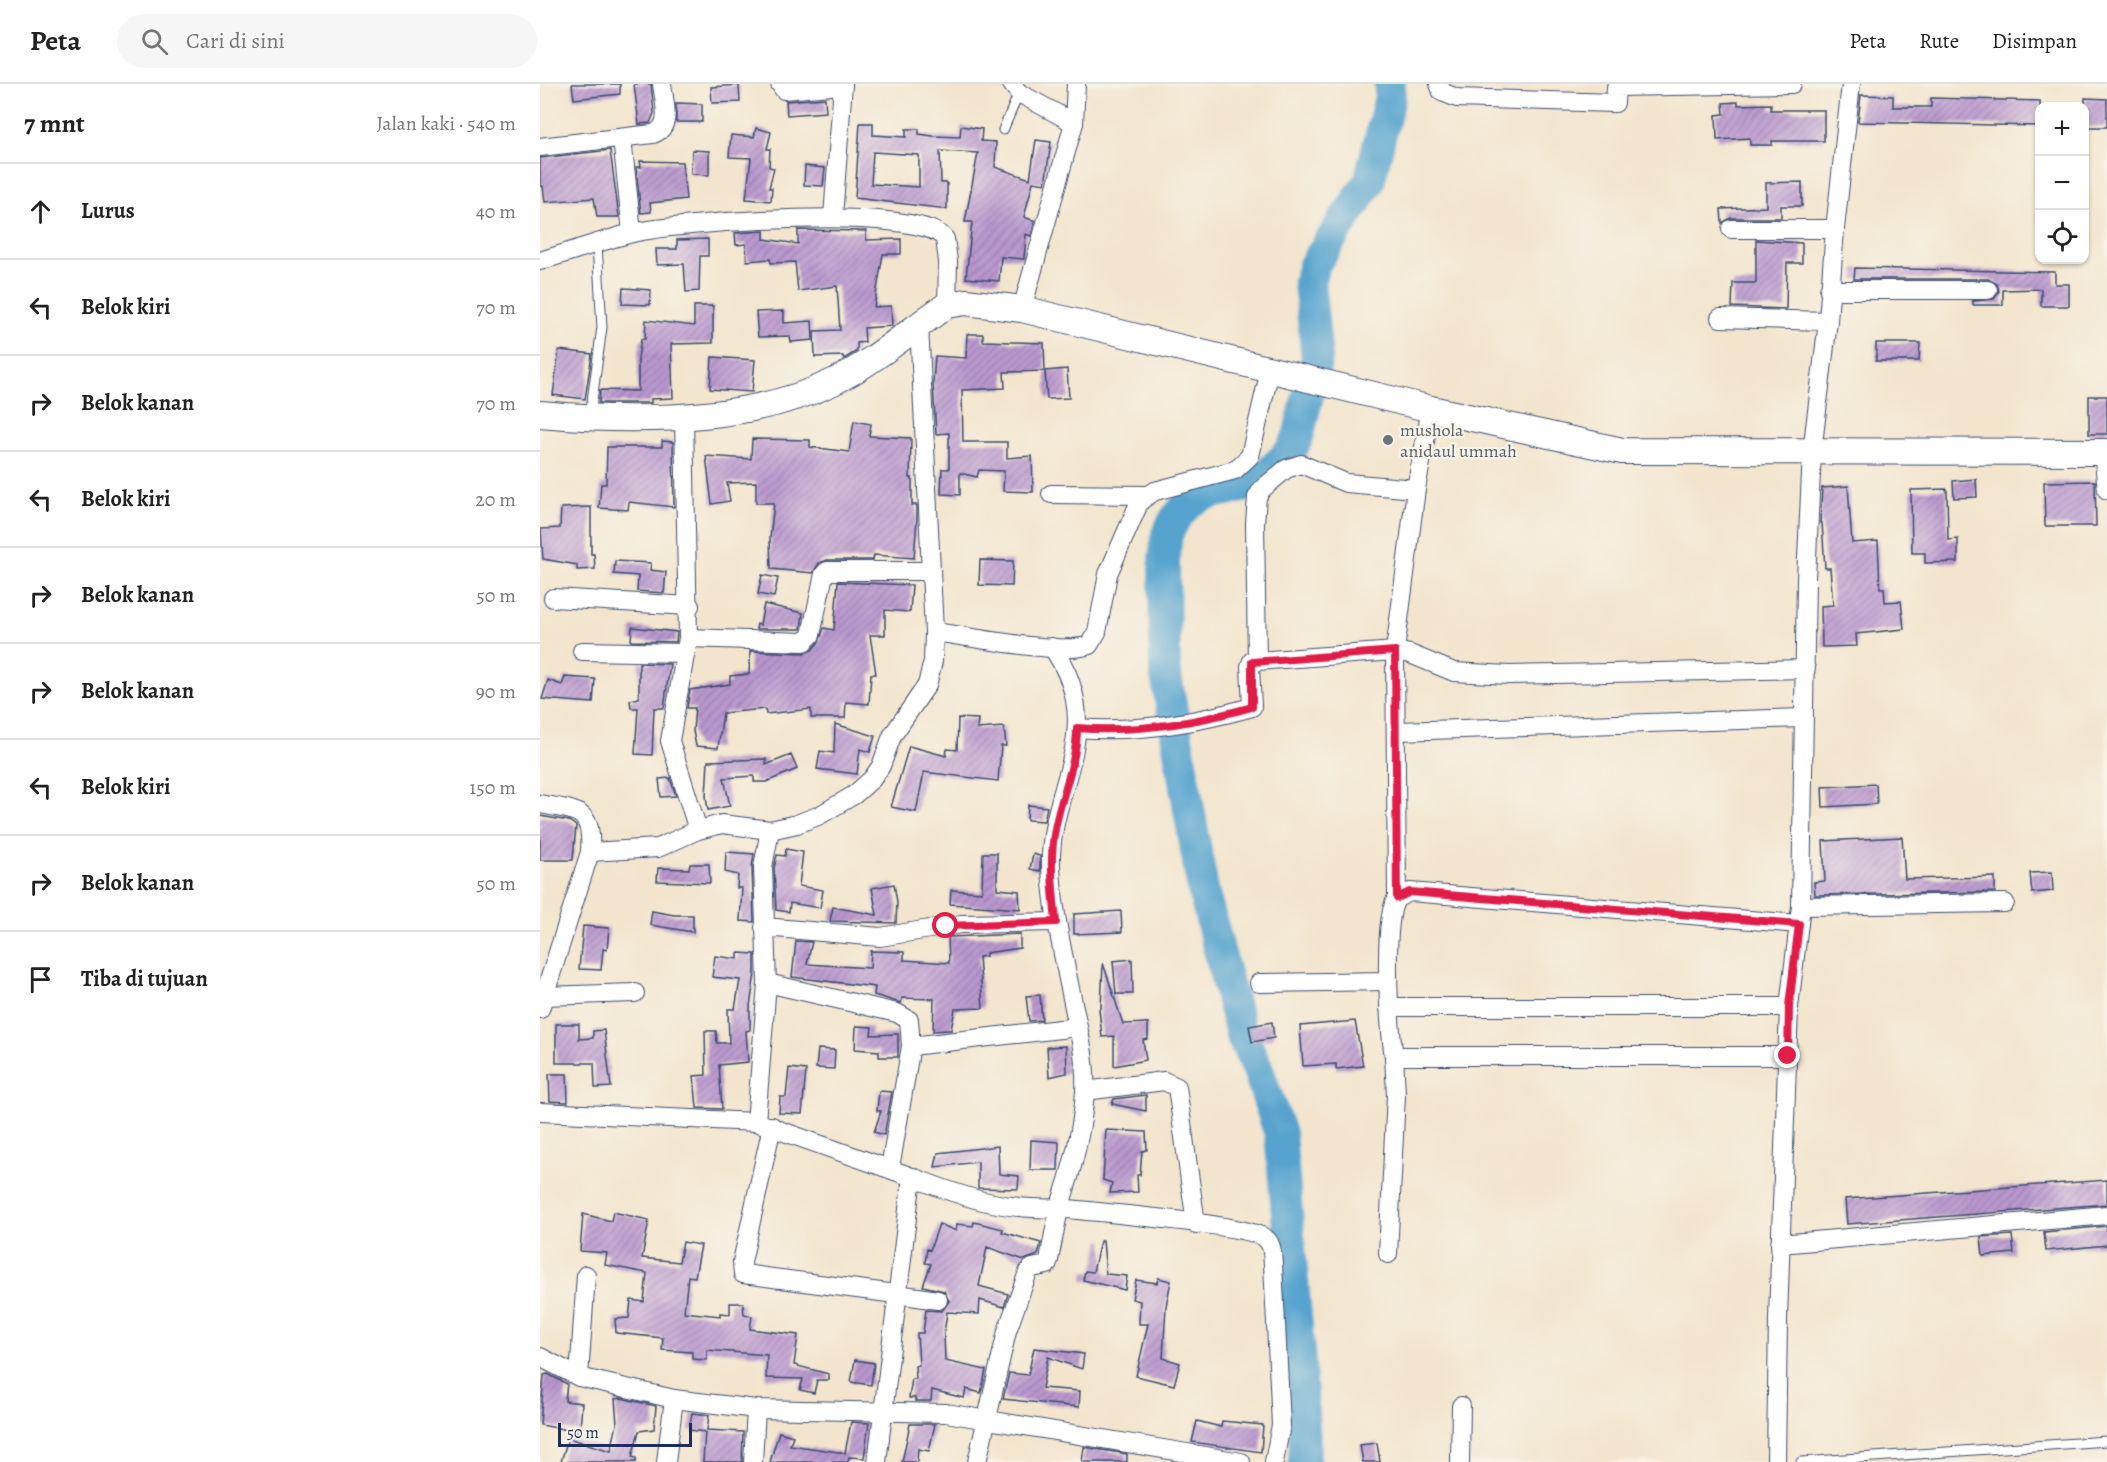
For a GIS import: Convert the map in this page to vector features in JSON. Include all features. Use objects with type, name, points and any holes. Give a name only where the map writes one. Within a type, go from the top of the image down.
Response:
[{"type":"street","points":[[540,147],[622,138],[662,130],[666,124],[662,84]]},
{"type":"street","points":[[780,84],[784,90],[843,85],[833,217]]},
{"type":"street","points":[[1022,309],[1074,123],[1076,84]]},
{"type":"street","points":[[1439,84],[1442,92],[1457,98],[1615,103],[1616,85],[1792,84]]},
{"type":"street","points":[[1776,1462],[1780,1244],[1789,1006],[1801,906],[1812,452],[1828,321],[1834,229],[1851,84]]},
{"type":"street","points":[[1016,89],[1074,123]]},
{"type":"street","points":[[622,138],[632,233]]},
{"type":"street","points":[[540,261],[632,233],[697,223],[833,217],[930,227],[941,234],[948,249],[947,305]]},
{"type":"street","points":[[1731,228],[1834,229]]},
{"type":"street","points":[[1829,290],[1988,290]]},
{"type":"street","points":[[540,414],[590,418],[684,417],[772,404],[807,393],[849,372],[947,305],[966,302],[1022,309],[1431,409],[1622,451],[2105,452],[2107,490]]},
{"type":"street","points":[[1720,318],[1828,321]]},
{"type":"street","points":[[590,852],[658,848],[698,830],[722,824],[770,830],[797,824],[820,815],[854,795],[872,779],[881,766],[901,722],[927,686],[933,662],[934,632],[919,324]]},
{"type":"street","points":[[1051,494],[1147,495],[1235,470],[1245,464],[1250,456],[1277,372]]},
{"type":"street","points":[[1388,1254],[1396,1095],[1388,981],[1391,914],[1397,898],[1395,651],[1416,489],[1431,409]]},
{"type":"street","points":[[684,417],[690,606],[687,646],[670,741],[698,830]]},
{"type":"street","points":[[1257,661],[1255,523],[1257,497],[1262,489],[1286,469],[1301,464],[1346,483],[1416,489]]},
{"type":"street","points":[[934,632],[1052,647],[1083,647],[1095,638],[1108,574],[1134,512],[1147,495]]},
{"type":"street","points":[[582,651],[804,642],[811,635],[824,574],[827,571],[930,571]]},
{"type":"street","points":[[553,598],[690,606]]},
{"type":"street","points":[[976,1462],[1008,1331],[1028,1272],[1032,1268],[1047,1265],[1049,1260],[1059,1208],[1074,1159],[1085,1091],[1078,1028],[1056,922],[1051,865],[1059,810],[1074,760],[1077,728],[1069,677],[1052,647]]},
{"type":"street","points":[[1077,728],[1117,731],[1149,729],[1252,707],[1250,666],[1252,662],[1257,661],[1395,651],[1410,654],[1454,672],[1498,674],[1806,669]]},
{"type":"street","points":[[1397,731],[1804,718]]},
{"type":"street","points":[[540,804],[568,809],[586,819],[591,834],[590,852],[542,1002],[635,993]]},
{"type":"street","points":[[770,830],[764,867],[766,983],[764,1124],[742,1262],[743,1274],[938,1300]]},
{"type":"street","points":[[1397,898],[1410,892],[1799,924]]},
{"type":"street","points":[[1801,906],[2005,903]]},
{"type":"street","points":[[764,927],[880,937],[961,924],[1056,922]]},
{"type":"street","points":[[1259,983],[1388,981]]},
{"type":"street","points":[[766,983],[907,1017],[911,1024],[911,1046],[890,1168]]},
{"type":"street","points":[[1389,1007],[1789,1006]]},
{"type":"street","points":[[911,1046],[1078,1028]]},
{"type":"street","points":[[1394,1056],[1788,1056]]},
{"type":"street","points":[[1085,1091],[1164,1081],[1177,1087],[1196,1224]]},
{"type":"street","points":[[540,1112],[764,1124],[982,1202],[1008,1208],[1059,1208],[1255,1233],[1266,1239],[1271,1248],[1281,1425],[1274,1462]]},
{"type":"street","points":[[877,1462],[893,1293],[912,1177]]},
{"type":"street","points":[[1780,1244],[2107,1215]]},
{"type":"street","points":[[579,1377],[586,1275]]},
{"type":"street","points":[[540,1358],[579,1377],[674,1399],[756,1409],[946,1413],[1241,1462]]},
{"type":"street","points":[[666,1462],[674,1399]]},
{"type":"street","points":[[1460,1462],[1461,1406]]},
{"type":"street","points":[[753,1462],[756,1409]]},
{"type":"lane","points":[[1003,130],[1016,89]]},
{"type":"lane","points":[[590,418],[602,327],[597,244]]},
{"type":"lane","points":[[1801,1462],[2107,1441]]},
{"type":"building","points":[[572,84],[620,84],[620,94],[574,99]]},
{"type":"building","points":[[634,84],[651,84],[654,113],[650,123],[639,124]]},
{"type":"building","points":[[739,85],[740,102],[712,103],[711,87]]},
{"type":"building","points":[[1861,95],[1893,96],[1893,107],[1931,107],[1931,98],[2040,101],[2035,102],[2035,126],[1858,122]]},
{"type":"building","points":[[825,98],[826,112],[787,115],[786,101]]},
{"type":"building","points":[[2085,98],[2107,99],[2107,127],[2089,127],[2089,102],[2085,102]]},
{"type":"building","points":[[1738,102],[1738,105],[1771,104],[1771,110],[1824,110],[1824,141],[1772,141],[1772,145],[1750,145],[1750,138],[1717,140],[1716,115],[1724,114],[1723,103]]},
{"type":"building","points":[[676,103],[702,104],[702,122],[676,122]]},
{"type":"building","points":[[860,123],[873,123],[873,135],[906,137],[906,129],[919,129],[919,134],[960,137],[961,126],[982,129],[981,141],[996,142],[995,167],[1030,179],[1036,140],[1051,142],[1045,184],[1033,182],[1024,217],[1035,221],[1031,236],[1026,234],[1024,259],[1001,257],[999,281],[966,278],[972,222],[965,222],[978,153],[940,151],[941,183],[947,183],[947,209],[855,198]],"holes":[[[873,152],[919,155],[919,187],[871,184]]]},
{"type":"building","points":[[756,128],[771,132],[767,149],[770,149],[769,167],[774,168],[769,188],[772,188],[771,201],[746,199],[751,158],[729,157],[731,135],[754,137]]},
{"type":"building","points":[[610,150],[619,217],[597,217],[594,198],[545,202],[543,186],[540,186],[540,158]]},
{"type":"building","points":[[692,150],[709,151],[709,175],[691,174]]},
{"type":"building","points":[[640,161],[682,162],[686,199],[650,203],[651,212],[641,213],[636,167],[641,167]]},
{"type":"building","points":[[805,166],[825,168],[823,186],[804,185]]},
{"type":"building","points":[[1802,182],[1802,206],[1781,206],[1781,218],[1731,218],[1722,223],[1721,209],[1766,207],[1766,183]]},
{"type":"building","points":[[798,230],[866,231],[866,240],[901,239],[901,254],[883,254],[874,307],[891,306],[892,326],[864,328],[865,342],[857,343],[857,351],[844,359],[843,356],[815,357],[814,331],[840,330],[837,286],[798,291],[795,262],[771,263],[770,259],[747,261],[746,244],[736,245],[735,233],[764,231],[764,239],[798,244]]},
{"type":"building","points":[[708,239],[708,256],[700,256],[699,291],[686,292],[684,264],[657,265],[656,249],[677,249],[677,240]]},
{"type":"building","points":[[1756,240],[1802,243],[1802,263],[1787,263],[1786,309],[1732,307],[1733,283],[1756,283]]},
{"type":"building","points":[[1855,268],[2055,272],[2055,284],[2069,284],[2069,306],[2041,306],[2041,289],[2003,290],[2003,305],[1973,305],[1973,301],[1994,299],[1999,291],[1997,284],[1988,279],[1854,279]]},
{"type":"building","points":[[623,288],[651,290],[650,305],[622,304]]},
{"type":"building","points":[[694,306],[713,306],[713,343],[671,344],[673,398],[651,399],[651,403],[599,403],[600,390],[638,391],[638,358],[641,339],[645,339],[646,320],[694,326]]},
{"type":"building","points":[[784,311],[784,323],[812,321],[813,340],[791,342],[790,336],[758,337],[756,312]]},
{"type":"building","points":[[967,334],[983,334],[983,341],[1044,343],[1045,371],[1004,372],[1005,388],[962,390],[963,442],[1007,442],[1007,458],[1032,456],[1033,492],[1003,491],[1004,471],[979,470],[977,477],[960,473],[960,495],[941,494],[942,469],[949,469],[949,433],[936,434],[933,383],[935,356],[966,358]]},
{"type":"building","points":[[1876,343],[1920,343],[1919,361],[1876,361]]},
{"type":"building","points":[[559,350],[592,354],[585,399],[553,395]]},
{"type":"building","points":[[712,357],[755,360],[752,392],[710,389]]},
{"type":"building","points":[[1067,369],[1069,398],[1047,399],[1045,371]]},
{"type":"building","points":[[2089,396],[2107,396],[2107,434],[2089,434]]},
{"type":"building","points":[[854,421],[871,424],[869,436],[911,438],[912,505],[917,505],[914,558],[874,555],[873,560],[827,560],[819,563],[813,573],[771,569],[770,538],[774,503],[756,503],[756,482],[727,483],[730,501],[712,504],[706,456],[751,459],[752,439],[810,440],[810,447],[849,452]]},
{"type":"building","points":[[662,441],[673,442],[674,507],[629,502],[628,510],[599,508],[601,484],[606,484],[607,447],[662,447]]},
{"type":"building","points":[[1976,479],[1977,497],[1954,498],[1953,481]]},
{"type":"building","points":[[2095,481],[2096,526],[2045,526],[2044,482]]},
{"type":"building","points":[[1848,486],[1852,543],[1878,541],[1880,588],[1884,588],[1885,602],[1901,601],[1904,629],[1856,634],[1857,646],[1822,647],[1821,606],[1833,605],[1830,568],[1825,568],[1822,523],[1820,523],[1822,488]]},
{"type":"building","points":[[1947,489],[1948,540],[1958,539],[1958,562],[1925,563],[1925,553],[1912,553],[1911,490]]},
{"type":"building","points":[[591,507],[591,554],[594,554],[595,569],[577,570],[577,565],[543,559],[541,529],[560,528],[561,508]]},
{"type":"building","points":[[980,560],[1013,561],[1012,586],[979,585]]},
{"type":"building","points":[[615,561],[651,563],[650,570],[666,572],[664,593],[637,591],[638,576],[614,574]]},
{"type":"building","points":[[762,575],[778,578],[774,597],[758,594]]},
{"type":"building","points":[[838,582],[912,585],[910,612],[885,610],[885,635],[870,635],[876,674],[871,674],[869,704],[846,702],[845,718],[811,718],[811,709],[766,714],[765,709],[723,713],[718,748],[696,746],[693,731],[695,708],[687,708],[690,690],[730,684],[730,676],[749,674],[750,651],[804,653],[812,650],[819,642],[824,628],[834,630]]},
{"type":"building","points":[[764,604],[803,613],[801,629],[756,629],[757,624],[760,625]]},
{"type":"building","points":[[632,627],[677,632],[676,642],[631,641]]},
{"type":"building","points":[[639,663],[670,664],[664,708],[654,708],[652,755],[635,754],[638,708],[631,708],[630,700],[639,698]]},
{"type":"building","points":[[565,677],[595,679],[593,703],[542,699],[548,680],[562,685]]},
{"type":"building","points":[[958,718],[978,719],[977,729],[1004,727],[1006,746],[1001,746],[998,781],[924,772],[916,812],[891,807],[909,746],[946,756],[947,749],[957,750]]},
{"type":"building","points":[[835,724],[875,736],[870,752],[860,749],[857,774],[817,769],[820,751],[834,753]]},
{"type":"building","points":[[791,755],[797,769],[766,782],[754,782],[754,776],[724,778],[730,806],[708,810],[706,796],[708,761],[766,759],[766,765]]},
{"type":"building","points":[[670,778],[676,796],[661,797],[659,779]]},
{"type":"building","points":[[1876,784],[1877,804],[1823,807],[1822,787]]},
{"type":"building","points":[[1028,805],[1047,807],[1044,821],[1027,820]]},
{"type":"building","points":[[540,816],[569,821],[576,826],[573,860],[540,860]]},
{"type":"building","points":[[1902,837],[1905,879],[1995,877],[1995,892],[1815,895],[1814,882],[1825,881],[1823,841]]},
{"type":"building","points":[[786,849],[803,852],[799,886],[823,890],[820,908],[790,903],[789,912],[776,910],[774,868],[777,855],[785,856]]},
{"type":"building","points":[[726,852],[754,854],[752,867],[754,922],[740,921],[742,888],[737,888],[738,875],[725,872]]},
{"type":"building","points":[[983,853],[997,853],[997,889],[1019,891],[1020,909],[950,904],[951,890],[982,892]]},
{"type":"building","points":[[1033,854],[1040,856],[1040,871],[1030,869]]},
{"type":"building","points":[[690,864],[709,864],[710,883],[657,881],[658,868],[689,869]]},
{"type":"building","points":[[2052,872],[2053,891],[2032,893],[2030,873]]},
{"type":"building","points":[[894,884],[897,902],[896,923],[830,921],[833,907],[877,915],[872,888]]},
{"type":"building","points":[[652,911],[674,915],[693,915],[693,932],[650,925]]},
{"type":"building","points":[[1121,911],[1122,932],[1074,934],[1074,914]]},
{"type":"building","points":[[583,926],[609,928],[607,950],[603,949],[601,970],[579,969]]},
{"type":"building","points":[[1020,934],[1020,948],[986,953],[986,956],[979,957],[983,1008],[955,1009],[951,1030],[933,1031],[934,999],[902,998],[901,1003],[874,995],[875,987],[792,977],[796,941],[812,942],[807,964],[870,968],[871,951],[904,952],[904,960],[949,963],[948,937]]},
{"type":"building","points":[[738,953],[755,954],[750,1030],[746,1031],[748,1062],[719,1065],[722,1109],[697,1108],[694,1076],[706,1075],[705,1031],[716,1031],[717,1043],[729,1043],[728,1009],[735,1009],[740,980],[712,977],[715,956],[738,959]]},
{"type":"building","points":[[1132,959],[1133,994],[1116,994],[1113,961]]},
{"type":"building","points":[[1103,963],[1123,1024],[1148,1023],[1148,1039],[1143,1040],[1146,1060],[1114,1066],[1114,1036],[1102,1037],[1099,1009],[1101,1008]]},
{"type":"building","points":[[1040,995],[1042,1020],[1029,1021],[1026,996]]},
{"type":"building","points":[[1355,1021],[1363,1066],[1336,1069],[1336,1064],[1303,1066],[1300,1026]]},
{"type":"building","points":[[1272,1022],[1274,1038],[1252,1042],[1249,1026]]},
{"type":"building","points":[[556,1024],[579,1024],[579,1039],[593,1038],[593,1031],[604,1030],[611,1087],[595,1088],[594,1063],[556,1063]]},
{"type":"building","points":[[856,1026],[872,1027],[871,1035],[898,1034],[898,1057],[879,1057],[879,1051],[855,1049]]},
{"type":"building","points":[[1066,1046],[1067,1073],[1049,1077],[1047,1047]]},
{"type":"building","points":[[818,1049],[835,1050],[834,1069],[816,1068]]},
{"type":"building","points":[[789,1068],[806,1070],[802,1114],[779,1113],[780,1097],[786,1097]]},
{"type":"building","points":[[549,1074],[567,1074],[568,1102],[550,1101]]},
{"type":"building","points":[[879,1091],[892,1092],[884,1135],[874,1132],[881,1111],[877,1111]]},
{"type":"building","points":[[1146,1095],[1146,1111],[1112,1104],[1114,1099]]},
{"type":"building","points":[[1106,1130],[1146,1132],[1147,1150],[1142,1151],[1140,1175],[1137,1175],[1138,1192],[1110,1193],[1112,1183],[1103,1180]]},
{"type":"building","points":[[1031,1140],[1059,1142],[1058,1170],[1030,1170]]},
{"type":"building","points":[[998,1146],[999,1174],[1019,1176],[1018,1189],[978,1188],[978,1162],[935,1167],[938,1153]]},
{"type":"building","points":[[2107,1180],[2107,1204],[1847,1224],[1845,1199]]},
{"type":"building","points":[[613,1212],[649,1220],[642,1258],[679,1262],[683,1242],[701,1245],[695,1277],[688,1276],[684,1312],[720,1316],[720,1313],[730,1314],[730,1303],[743,1303],[744,1314],[752,1316],[750,1329],[798,1335],[794,1365],[829,1374],[829,1380],[817,1380],[814,1393],[800,1390],[803,1379],[766,1378],[767,1355],[707,1350],[707,1360],[692,1359],[692,1352],[662,1350],[663,1338],[616,1333],[615,1319],[629,1318],[631,1300],[644,1302],[647,1273],[605,1265],[607,1253],[580,1251],[583,1214],[611,1221]]},
{"type":"building","points":[[974,1222],[1003,1229],[1002,1232],[1041,1243],[1038,1255],[1024,1260],[987,1247],[979,1286],[1008,1294],[1004,1307],[980,1300],[979,1314],[947,1312],[944,1334],[945,1361],[986,1370],[981,1393],[966,1389],[964,1398],[932,1390],[931,1401],[915,1401],[915,1398],[909,1398],[912,1379],[916,1379],[915,1366],[919,1365],[917,1333],[923,1333],[926,1310],[942,1311],[949,1301],[944,1291],[923,1286],[931,1264],[925,1263],[927,1249],[930,1250],[939,1224],[956,1231],[957,1224],[973,1226]]},
{"type":"building","points":[[2107,1226],[2107,1245],[2046,1251],[2044,1232]]},
{"type":"building","points":[[2012,1235],[2014,1253],[1983,1256],[1981,1237]]},
{"type":"building","points":[[1100,1241],[1103,1241],[1106,1274],[1127,1276],[1125,1290],[1083,1280],[1085,1271],[1093,1272]]},
{"type":"building","points":[[1158,1278],[1171,1281],[1166,1306],[1163,1358],[1180,1363],[1174,1385],[1136,1376],[1148,1324],[1139,1324],[1140,1301],[1132,1299],[1136,1280],[1157,1283]]},
{"type":"building","points":[[1034,1348],[1084,1354],[1082,1369],[1048,1357],[1042,1388],[1080,1391],[1079,1407],[1003,1399],[1009,1373],[1028,1375]]},
{"type":"building","points":[[855,1360],[874,1363],[871,1385],[851,1382]]},
{"type":"building","points":[[548,1374],[567,1384],[565,1401],[582,1403],[580,1432],[540,1425],[544,1375]]},
{"type":"building","points":[[621,1398],[656,1406],[654,1429],[639,1431],[632,1457],[636,1458],[636,1462],[561,1462],[568,1438],[611,1451],[617,1424],[615,1399]]},
{"type":"building","points":[[692,1413],[709,1415],[707,1430],[743,1432],[742,1462],[703,1462],[705,1432],[689,1430]]},
{"type":"building","points":[[1197,1421],[1221,1427],[1222,1421],[1263,1425],[1261,1452],[1192,1442]]},
{"type":"building","points":[[851,1422],[869,1423],[864,1458],[849,1457],[848,1462],[770,1462],[779,1432],[793,1436],[790,1445],[845,1453]]},
{"type":"building","points":[[910,1424],[935,1424],[929,1451],[918,1449],[917,1462],[902,1462]]},
{"type":"building","points":[[1377,1443],[1380,1462],[1363,1462],[1360,1445]]},
{"type":"building","points":[[1084,1447],[1127,1454],[1127,1462],[1082,1462]]},
{"type":"waterway","points":[[1304,1462],[1305,1444],[1299,1350],[1280,1134],[1257,1067],[1241,1034],[1202,885],[1165,669],[1164,560],[1167,534],[1175,519],[1190,502],[1206,494],[1260,481],[1291,451],[1298,437],[1317,358],[1309,282],[1314,265],[1369,182],[1390,97],[1390,84]]},
{"type":"place","name":"mushola anidaul ummah","points":[[1388,440]]},
{"type":"route","points":[[946,926],[978,923],[1056,922],[1051,865],[1052,848],[1054,830],[1074,760],[1077,728],[1117,731],[1149,729],[1252,707],[1254,705],[1250,666],[1252,662],[1395,651],[1397,898],[1410,892],[1799,924],[1789,1006],[1788,1056]]}]
